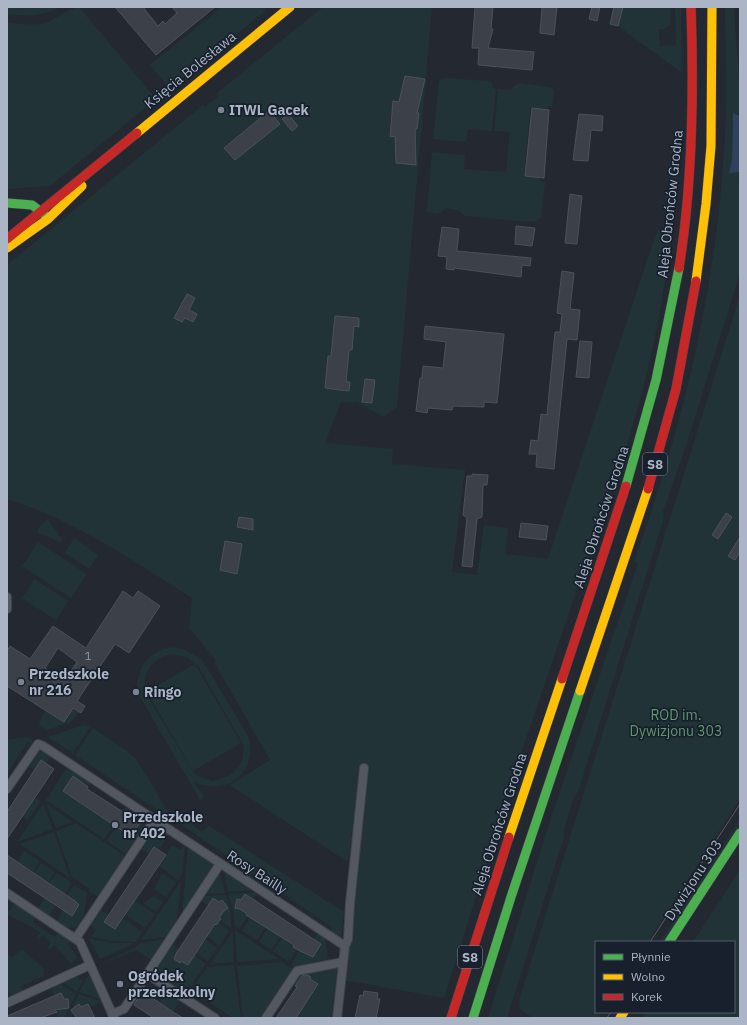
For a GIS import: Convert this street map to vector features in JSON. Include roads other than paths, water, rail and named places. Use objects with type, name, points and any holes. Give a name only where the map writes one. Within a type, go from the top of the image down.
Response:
[{"type":"main road","name":"Księcia Bolesława","points":[[7,239],[290,7]]},
{"type":"main road","name":"Aleja Obrońców Grodna","points":[[451,1018],[489,896],[632,471],[655,390],[675,295],[688,202],[692,150],[694,79],[691,7]]},
{"type":"main road","name":"S8","points":[[473,1018],[509,902],[651,479],[676,389],[695,289],[712,146],[712,7]]},
{"type":"main road","name":"Księcia Bolesława","points":[[7,248],[48,219],[72,198],[108,155]]},
{"type":"main road","points":[[7,203],[27,203],[35,205],[48,219]]},
{"type":"main road","name":"Dywizjonu 303","points":[[670,941],[740,833]]},
{"type":"street","points":[[7,597],[7,609]]},
{"type":"street","name":"Rosy Bailly","points":[[7,790],[38,744],[43,746],[154,821],[345,946]]},
{"type":"street","points":[[337,1018],[345,946],[348,939],[350,903],[364,768]]},
{"type":"street","points":[[76,938],[154,821]]},
{"type":"street","points":[[7,893],[76,938],[84,947],[90,965],[113,1016],[124,1008],[220,864]]},
{"type":"street","points":[[266,1018],[297,971],[343,962]]},
{"type":"street","points":[[7,1003],[90,965]]},
{"type":"street","points":[[147,974],[215,1018]]},
{"type":"water","points":[[733,113],[740,116],[740,172],[729,173],[732,160]]},
{"type":"tram line","points":[[651,941],[740,804]]},
{"type":"tram line","points":[[607,1018],[610,1013]]},
{"type":"place","name":"ITWL Gacek","points":[[221,110]]},
{"type":"place","name":"Przedszkole nr 216","points":[[21,682]]},
{"type":"place","name":"Ringo","points":[[136,692]]},
{"type":"place","name":"Przedszkole nr 402","points":[[115,825]]},
{"type":"place","name":"Ogródek przedszkolny","points":[[120,984]]},
{"type":"park label","name":"ROD im. Dywizjonu 303","points":[[676,724]]}]
